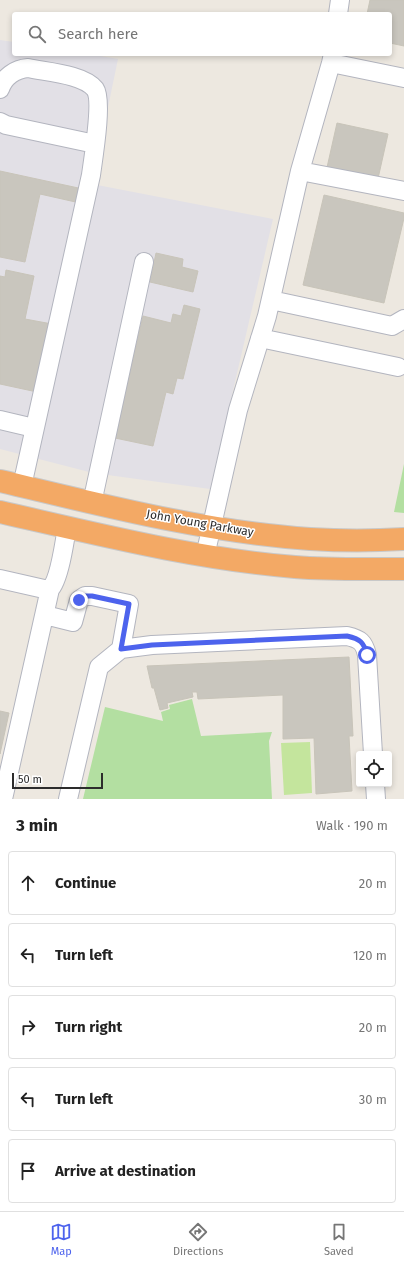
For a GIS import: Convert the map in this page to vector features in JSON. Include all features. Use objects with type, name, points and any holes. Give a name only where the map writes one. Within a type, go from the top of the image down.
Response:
[{"type":"highway","name":"John Young Parkway","points":[[0,482],[92,503],[212,527],[310,539],[369,541],[404,540]]},
{"type":"highway","points":[[0,512],[152,546],[205,556],[296,568],[404,569]]},
{"type":"street","points":[[338,12],[340,0]]},
{"type":"street","points":[[205,556],[238,410],[267,316],[300,171],[332,58],[404,78]]},
{"type":"street","points":[[0,90],[6,78],[11,74],[28,68],[80,79],[90,84],[96,90],[98,102],[91,175],[22,486]]},
{"type":"street","points":[[0,122],[6,125],[95,144]]},
{"type":"street","points":[[300,171],[404,191]]},
{"type":"street","points":[[92,503],[144,262]]},
{"type":"street","points":[[271,300],[392,326],[404,319]]},
{"type":"street","points":[[260,338],[398,367]]},
{"type":"street","points":[[0,420],[34,428]]},
{"type":"street","points":[[3,799],[50,589],[53,586],[60,563],[67,527]]},
{"type":"street","points":[[0,579],[50,589]]},
{"type":"street","points":[[45,615],[73,622],[79,600],[85,596],[92,596],[129,604],[121,649]]},
{"type":"street","points":[[68,799],[99,667],[121,649],[160,644],[347,636],[356,638],[364,645],[367,655],[373,751]]},
{"type":"street","points":[[375,787],[376,799]]},
{"type":"shaded area","points":[[0,40],[12,42],[12,56],[101,56],[118,59],[92,184],[273,219],[210,489],[93,473],[0,449]]},
{"type":"green space","points":[[404,464],[404,513],[394,512]]},
{"type":"green space","points":[[192,699],[201,736],[272,732],[269,741],[272,799],[83,799],[105,707],[163,721],[161,712],[170,709],[169,705]]},
{"type":"green space","points":[[310,742],[312,793],[284,795],[281,743]]},
{"type":"building","points":[[370,0],[404,0],[404,46],[392,43],[392,12],[367,12]]},
{"type":"building","points":[[337,123],[388,134],[377,183],[326,172]]},
{"type":"building","points":[[0,171],[83,189],[80,203],[40,194],[25,262],[0,257]]},
{"type":"building","points":[[324,195],[404,213],[384,303],[303,285]]},
{"type":"building","points":[[156,253],[183,259],[182,267],[198,271],[193,292],[150,282]]},
{"type":"building","points":[[6,270],[34,276],[25,319],[52,324],[37,392],[0,384],[0,276],[5,277]]},
{"type":"building","points":[[184,305],[200,309],[183,379],[177,378],[173,394],[166,392],[153,446],[115,438],[143,316],[171,323],[173,314],[181,316]]},
{"type":"building","points":[[349,657],[353,736],[349,736],[352,791],[316,794],[314,738],[283,739],[283,695],[198,699],[197,692],[192,692],[193,697],[167,703],[168,708],[160,710],[154,688],[152,688],[147,666]]},
{"type":"building","points":[[0,711],[9,713],[0,754]]},
{"type":"route","points":[[79,600],[85,596],[92,596],[129,604],[121,649],[152,645],[347,636],[356,638],[364,645],[367,655]]}]
